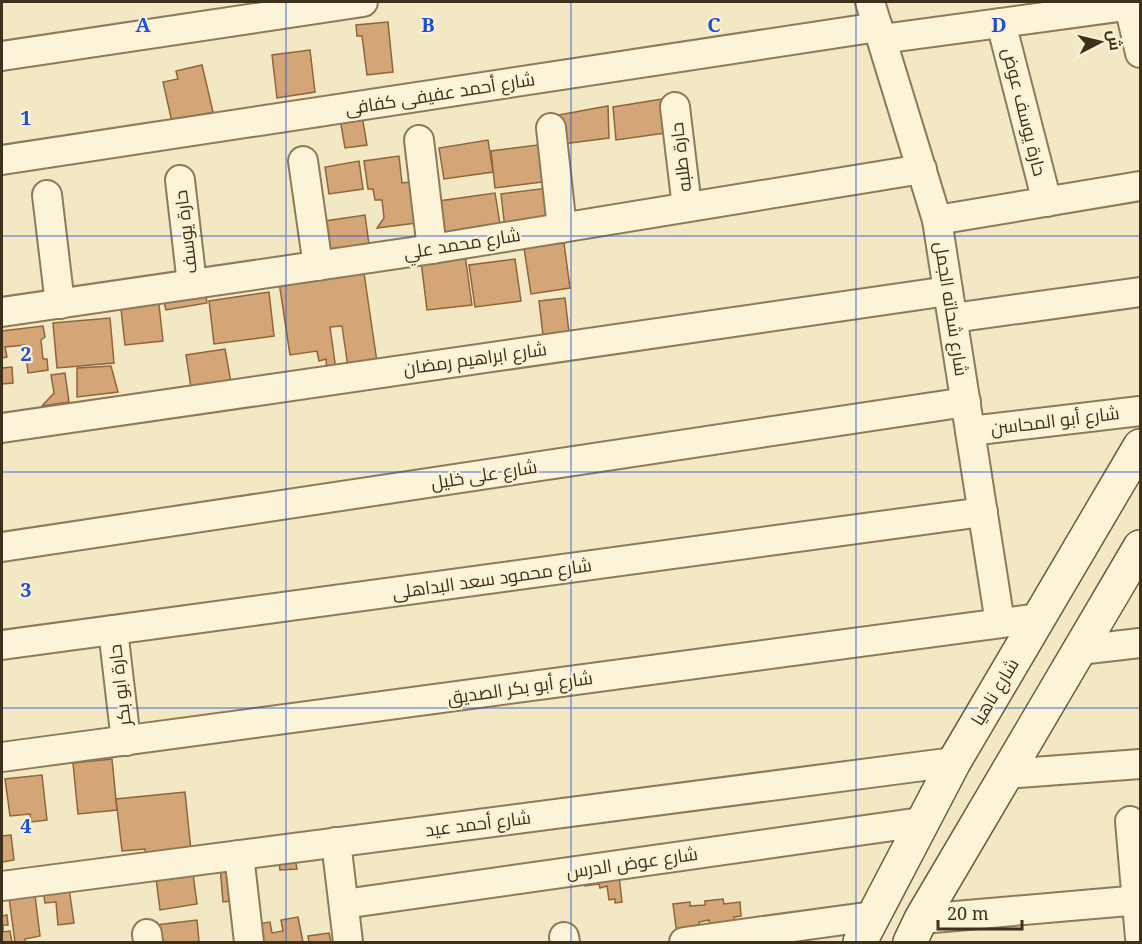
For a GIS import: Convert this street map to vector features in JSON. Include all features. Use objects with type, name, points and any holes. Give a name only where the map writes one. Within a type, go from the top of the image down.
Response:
[{"type":"main road","name":"شارع ناهيا","points":[[867,929],[1021,628],[1140,446]]},
{"type":"main road","points":[[916,931],[1140,547]]},
{"type":"main road","points":[[1021,628],[1074,659]]},
{"type":"street","points":[[2,56],[363,2]]},
{"type":"street","points":[[1135,5],[1140,53]]},
{"type":"street","name":"شارع أحمد عفيفى كفافى","points":[[2,160],[877,23],[1001,23],[1135,5]]},
{"type":"street","name":"شارع شحاته الجمل","points":[[877,23],[937,220],[983,512],[1021,628]]},
{"type":"street","name":"حارة يوسف عوض","points":[[1001,23],[1047,202]]},
{"type":"street","name":"حارة طلبه","points":[[675,107],[687,207]]},
{"type":"street","points":[[551,128],[562,228]]},
{"type":"street","points":[[419,140],[432,249]]},
{"type":"street","points":[[303,161],[318,266]]},
{"type":"street","name":"شارع محمد علي","points":[[2,312],[432,249],[922,169]]},
{"type":"street","name":"حارة يوسف","points":[[180,180],[192,284]]},
{"type":"street","points":[[937,220],[1140,186]]},
{"type":"street","points":[[47,195],[60,304]]},
{"type":"street","name":"شارع ابراهيم رمضان","points":[[2,428],[950,304],[1140,292]]},
{"type":"street","name":"شارع على خليل","points":[[2,547],[966,402]]},
{"type":"street","name":"شارع أبو المحاسن","points":[[970,431],[1140,411]]},
{"type":"street","name":"شارع محمود سعد البداهلى","points":[[2,645],[983,512]]},
{"type":"street","name":"شارع أبو بكر الصديق","points":[[2,757],[1021,628]]},
{"type":"street","name":"حارة ابو بكر","points":[[113,630],[126,741]]},
{"type":"street","points":[[1074,659],[1140,643]]},
{"type":"street","name":"شارع أحمد عيد","points":[[2,886],[954,762]]},
{"type":"street","points":[[1006,774],[1140,764]]},
{"type":"street","points":[[1130,821],[1139,900],[1140,938]]},
{"type":"street","name":"شارع عوض الدرس","points":[[344,904],[921,822]]},
{"type":"street","points":[[336,842],[348,942]]},
{"type":"street","points":[[239,855],[249,942]]},
{"type":"street","points":[[916,931],[1139,900]]},
{"type":"street","points":[[684,942],[867,929]]},
{"type":"building","points":[[388,22],[393,72],[367,75],[362,36],[357,36],[356,25]]},
{"type":"building","points":[[310,50],[315,92],[277,98],[272,55]]},
{"type":"building","points":[[202,65],[213,112],[172,122],[163,82],[178,79],[176,71]]},
{"type":"building","points":[[668,98],[672,132],[616,140],[613,107]]},
{"type":"building","points":[[608,106],[609,138],[563,144],[553,116]]},
{"type":"building","points":[[361,110],[367,145],[345,148],[339,113]]},
{"type":"building","points":[[488,140],[493,172],[444,179],[439,148]]},
{"type":"building","points":[[546,144],[550,181],[495,188],[491,151]]},
{"type":"building","points":[[399,156],[402,183],[418,181],[424,222],[377,228],[384,218],[382,200],[375,200],[373,189],[368,189],[364,161]]},
{"type":"building","points":[[359,161],[363,189],[329,194],[325,167]]},
{"type":"building","points":[[548,188],[552,223],[505,229],[501,194]]},
{"type":"building","points":[[495,193],[501,230],[444,238],[439,201]]},
{"type":"building","points":[[365,215],[370,252],[323,259],[318,222]]},
{"type":"building","points":[[564,243],[570,288],[531,294],[524,248]]},
{"type":"building","points":[[465,255],[472,305],[427,310],[421,261]]},
{"type":"building","points":[[515,259],[521,301],[475,307],[469,265]]},
{"type":"building","points":[[364,273],[378,369],[349,374],[342,326],[330,327],[336,370],[327,371],[326,359],[319,361],[317,351],[290,355],[279,282]]},
{"type":"building","points":[[269,292],[274,336],[214,344],[209,301]]},
{"type":"building","points":[[158,296],[163,341],[125,345],[120,300]]},
{"type":"building","points":[[206,296],[207,303],[166,310],[164,302]]},
{"type":"building","points":[[565,298],[570,341],[544,344],[539,301]]},
{"type":"building","points":[[110,318],[114,363],[57,368],[53,323]]},
{"type":"building","points":[[43,326],[45,337],[41,340],[43,359],[47,359],[48,370],[28,373],[25,345],[5,347],[7,357],[2,358],[2,331]]},
{"type":"building","points":[[225,349],[232,388],[192,394],[186,355]]},
{"type":"building","points":[[111,366],[118,392],[77,397],[77,368]]},
{"type":"building","points":[[12,367],[13,383],[2,384],[2,368]]},
{"type":"building","points":[[65,373],[69,402],[42,406],[54,393],[51,375]]},
{"type":"building","points":[[112,759],[117,810],[78,814],[73,763]]},
{"type":"building","points":[[42,775],[47,820],[31,822],[30,814],[10,816],[5,779]]},
{"type":"building","points":[[185,792],[191,851],[146,855],[145,849],[122,851],[116,799]]},
{"type":"building","points":[[11,835],[14,860],[2,862],[2,836]]},
{"type":"building","points":[[294,853],[297,869],[280,870],[278,854]]},
{"type":"building","points":[[238,864],[240,900],[223,902],[220,866]]},
{"type":"building","points":[[618,867],[622,902],[615,903],[615,899],[609,900],[607,886],[600,888],[599,884],[585,886],[583,872]]},
{"type":"building","points":[[155,870],[193,874],[197,904],[160,910]]},
{"type":"building","points":[[68,881],[74,923],[58,925],[56,902],[45,903],[42,884]]},
{"type":"building","points":[[34,887],[40,936],[25,939],[25,942],[15,942],[8,890]]},
{"type":"building","points":[[723,899],[724,904],[740,902],[741,916],[734,917],[735,931],[711,934],[709,920],[699,922],[700,933],[677,935],[673,904],[690,902],[690,906],[705,905],[705,901]]},
{"type":"building","points":[[7,915],[8,925],[3,925],[3,932],[10,931],[12,942],[2,942],[2,916]]},
{"type":"building","points":[[298,917],[303,942],[261,942],[258,924],[270,922],[272,933],[283,931],[281,920]]},
{"type":"building","points":[[197,920],[199,942],[157,942],[156,925]]},
{"type":"building","points":[[329,933],[331,942],[309,942],[308,936]]}]
